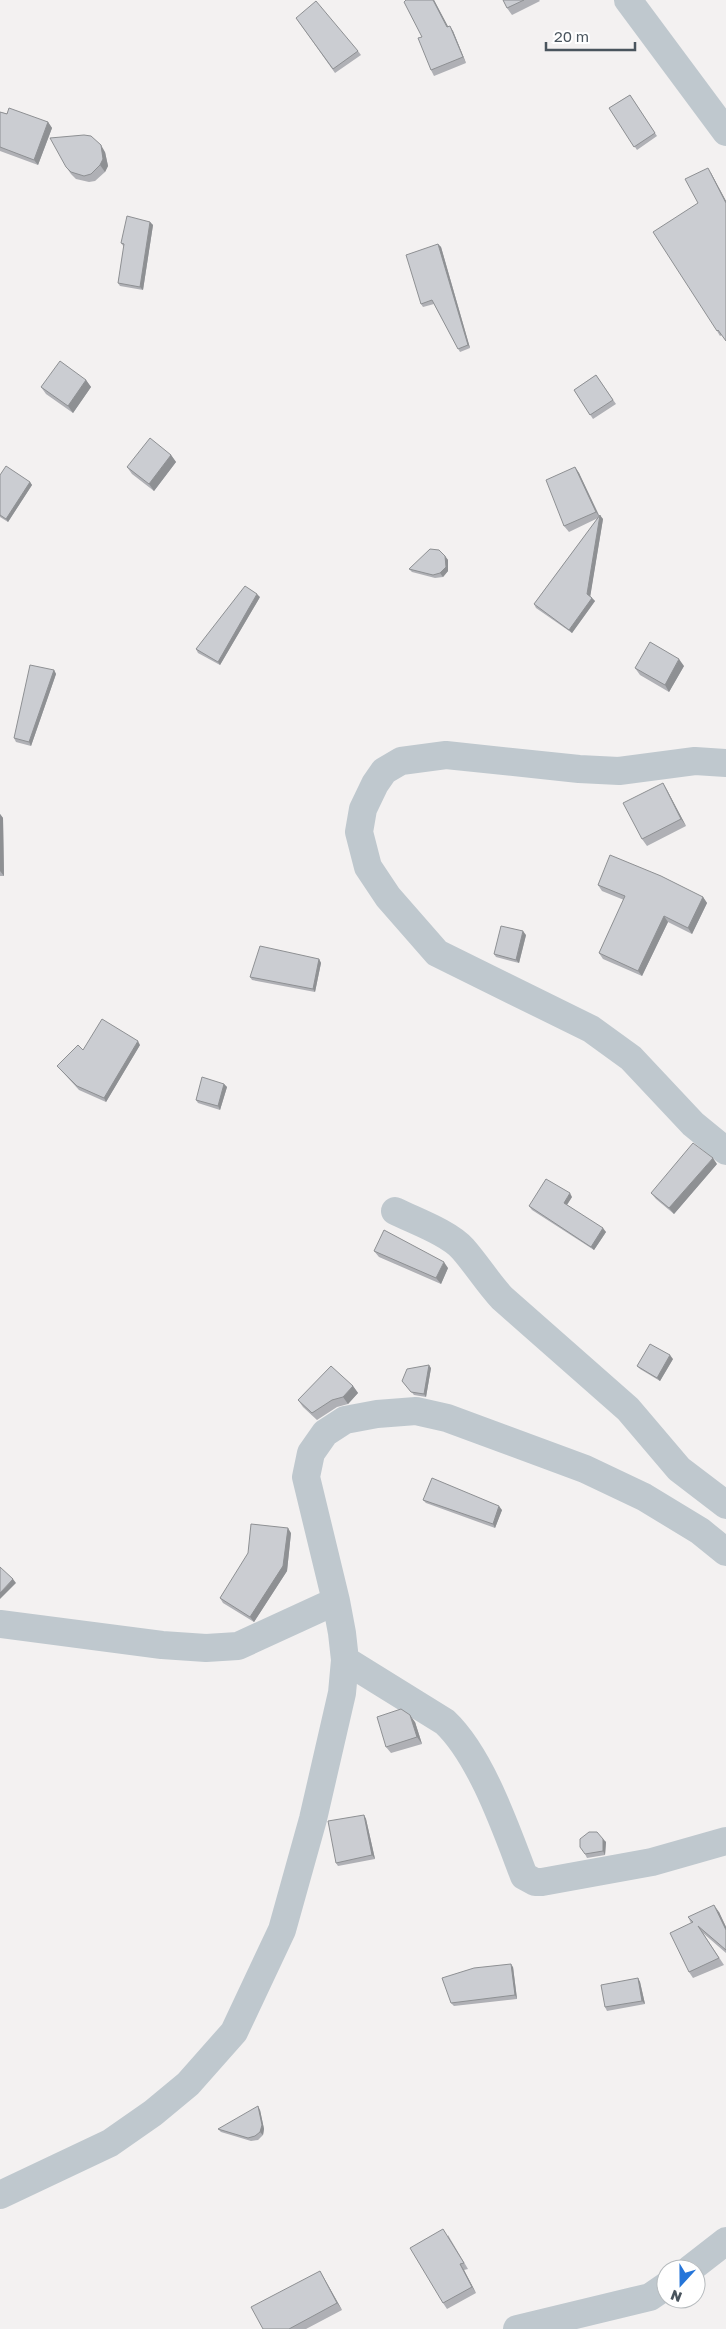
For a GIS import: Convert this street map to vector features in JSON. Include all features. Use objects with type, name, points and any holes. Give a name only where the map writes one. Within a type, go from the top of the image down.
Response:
[{"type":"street","points":[[628,0],[726,132]]},
{"type":"street","points":[[726,763],[696,761],[619,770],[579,769],[446,755],[401,761],[384,772],[375,784],[363,809],[359,832],[368,867],[388,897],[437,953],[591,1029],[631,1058],[693,1124],[726,1151]]},
{"type":"street","points":[[395,1211],[438,1232],[462,1248],[502,1298],[628,1409],[678,1469],[726,1505]]},
{"type":"street","points":[[0,2195],[117,2138],[188,2084],[234,2032],[282,1930],[313,1819],[342,1693],[345,1660],[336,1601],[306,1478],[311,1453],[325,1433],[345,1420],[377,1414],[416,1411],[447,1418],[585,1470],[644,1497],[700,1531],[726,1552]]},
{"type":"street","points":[[0,1624],[162,1645],[206,1648],[238,1646],[336,1601]]},
{"type":"street","points":[[345,1660],[445,1722],[456,1733],[464,1743],[500,1814],[524,1876],[529,1880],[542,1882],[652,1862],[726,1841]]},
{"type":"street","points":[[703,2259],[726,2242]]},
{"type":"street","points":[[517,2329],[650,2297],[656,2293]]},
{"type":"building","points":[[406,0],[433,0],[447,27],[450,26],[463,57],[431,70],[418,38],[422,37],[404,2]]},
{"type":"building","points":[[503,0],[524,0],[507,8]]},
{"type":"building","points":[[316,1],[358,51],[333,69],[296,18]]},
{"type":"building","points":[[630,95],[655,133],[634,147],[609,108]]},
{"type":"building","points":[[9,108],[48,122],[34,160],[0,147],[0,112],[7,114]]},
{"type":"building","points":[[91,136],[101,145],[103,159],[91,174],[84,176],[71,172],[66,167],[50,138]]},
{"type":"building","points":[[708,168],[726,203],[726,341],[717,331],[653,232],[698,203],[685,179]]},
{"type":"building","points":[[127,216],[150,222],[140,287],[118,283],[124,244],[121,243]]},
{"type":"building","points":[[438,244],[468,345],[458,349],[432,300],[421,304],[406,255]]},
{"type":"building","points":[[60,361],[86,380],[68,406],[41,387]]},
{"type":"building","points":[[596,375],[613,400],[590,415],[574,390]]},
{"type":"building","points":[[150,438],[171,455],[149,484],[127,467]]},
{"type":"building","points":[[6,466],[30,482],[6,519],[0,515],[0,475]]},
{"type":"building","points":[[575,467],[596,512],[564,526],[546,480]]},
{"type":"building","points":[[600,515],[587,594],[592,598],[569,630],[534,604]]},
{"type":"building","points":[[430,549],[439,550],[445,556],[446,567],[440,573],[433,575],[409,569]]},
{"type":"building","points":[[245,586],[257,594],[218,662],[196,649]]},
{"type":"building","points":[[650,642],[679,659],[665,685],[635,668]]},
{"type":"building","points":[[30,665],[54,670],[29,742],[14,738]]},
{"type":"building","points":[[663,783],[681,819],[642,839],[623,803]]},
{"type":"building","points":[[610,855],[661,876],[703,897],[688,928],[664,916],[638,971],[599,953],[625,896],[598,885]]},
{"type":"building","points":[[501,926],[523,931],[516,960],[494,954]]},
{"type":"building","points":[[260,946],[319,959],[313,989],[250,977]]},
{"type":"building","points":[[102,1019],[138,1041],[104,1098],[77,1086],[57,1066],[78,1045],[83,1050]]},
{"type":"building","points":[[202,1077],[224,1084],[218,1106],[196,1100]]},
{"type":"building","points":[[693,1143],[713,1158],[669,1208],[651,1193]]},
{"type":"building","points":[[546,1179],[570,1193],[564,1203],[603,1228],[591,1247],[529,1206]]},
{"type":"building","points":[[384,1230],[444,1262],[436,1278],[374,1251]]},
{"type":"building","points":[[650,1344],[670,1355],[657,1378],[637,1366]]},
{"type":"building","points":[[429,1365],[424,1394],[411,1392],[402,1381],[407,1369]]},
{"type":"building","points":[[331,1366],[353,1386],[343,1397],[332,1400],[312,1413],[298,1400]]},
{"type":"building","points":[[432,1478],[499,1506],[493,1524],[423,1500]]},
{"type":"building","points":[[251,1524],[288,1528],[283,1566],[250,1617],[220,1598],[248,1553]]},
{"type":"building","points":[[0,1567],[13,1579],[0,1593]]},
{"type":"building","points":[[401,1709],[410,1715],[417,1737],[386,1747],[377,1717]]},
{"type":"building","points":[[364,1815],[372,1855],[336,1863],[328,1821]]},
{"type":"building","points":[[589,1832],[597,1832],[603,1839],[603,1851],[585,1854],[580,1847],[580,1839]]},
{"type":"building","points":[[714,1905],[726,1930],[726,1950],[698,1926],[719,1958],[689,1972],[670,1933],[693,1922],[688,1917]]},
{"type":"building","points":[[511,1964],[515,1995],[451,2003],[442,1978],[474,1968]]},
{"type":"building","points":[[638,1978],[642,2001],[605,2007],[601,1985]]},
{"type":"building","points":[[258,2106],[262,2125],[260,2132],[255,2136],[248,2138],[218,2129]]},
{"type":"building","points":[[443,2229],[464,2263],[460,2264],[472,2287],[443,2303],[410,2248]]},
{"type":"building","points":[[320,2271],[337,2303],[289,2329],[263,2329],[251,2307]]}]
